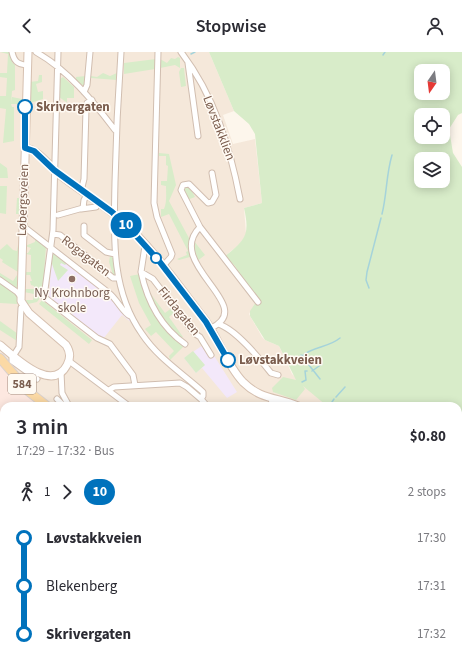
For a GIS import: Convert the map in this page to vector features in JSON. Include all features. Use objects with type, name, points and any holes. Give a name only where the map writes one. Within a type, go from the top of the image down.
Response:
[{"type":"main road","name":"584","points":[[0,358],[28,391],[42,402]]},
{"type":"street","points":[[12,52],[14,60],[18,64],[26,65]]},
{"type":"street","name":"Løbergsveien","points":[[21,297],[26,65],[28,52]]},
{"type":"street","points":[[36,52],[58,68],[84,92],[115,130]]},
{"type":"street","name":"Rogagaten","points":[[58,52],[53,234],[44,297],[97,338],[110,344],[133,375],[135,386]]},
{"type":"street","points":[[84,92],[87,85],[90,52]]},
{"type":"street","points":[[121,52],[115,130],[115,254],[118,278],[122,295],[131,316],[142,334],[177,372],[203,392],[203,396],[200,399]]},
{"type":"street","points":[[158,52],[154,203],[157,217],[172,254],[163,266]]},
{"type":"street","name":"Løvstakklien","points":[[181,52],[203,88],[221,126],[232,162],[240,199]]},
{"type":"street","name":"Løvstakklien","points":[[188,62],[198,136]]},
{"type":"street","points":[[81,209],[83,208],[84,200],[86,109],[87,103],[92,100]]},
{"type":"street","points":[[25,148],[34,151],[54,170],[115,215],[146,246],[211,328],[238,376],[270,402]]},
{"type":"street","points":[[212,173],[216,195],[212,202],[208,203],[189,184],[182,185],[181,188],[190,211],[200,227],[258,302]]},
{"type":"street","points":[[58,214],[96,207]]},
{"type":"street","points":[[23,226],[113,296],[126,314],[131,316]]},
{"type":"street","points":[[84,226],[84,235],[106,252],[115,254]]},
{"type":"street","points":[[200,227],[193,235],[193,258],[197,267],[223,301],[224,314],[218,324],[211,328]]},
{"type":"street","name":"Rogagaten","points":[[53,234],[60,235],[112,278],[118,278]]},
{"type":"street","name":"Firdagaten","points":[[146,246],[141,272],[145,287],[156,311],[176,338],[185,344]]},
{"type":"street","name":"Firdagaten","points":[[141,272],[153,279],[194,333],[200,337],[211,356]]},
{"type":"street","points":[[0,280],[21,297],[23,305],[28,313],[66,345],[69,352],[69,361],[61,372],[50,377],[42,375],[0,345]]},
{"type":"street","points":[[21,308],[19,347],[12,361],[37,378]]},
{"type":"street","points":[[218,324],[234,332],[271,373],[278,375]]},
{"type":"street","points":[[69,361],[124,402]]},
{"type":"street","points":[[61,372],[62,393],[67,402]]},
{"type":"street","points":[[109,390],[114,387],[180,383],[203,402]]},
{"type":"street","points":[[57,399],[60,402]]},
{"type":"shaded area","points":[[0,52],[209,52],[234,111],[223,115],[233,144],[255,139],[262,203],[244,208],[246,234],[241,243],[225,256],[235,266],[256,302],[249,314],[262,337],[265,340],[279,346],[292,374],[323,402],[47,402],[27,389],[0,359]]},
{"type":"shaded area","name":"Ny Krohnborg skole","points":[[55,247],[117,297],[125,308],[133,324],[122,315],[103,339],[49,297],[52,252]]},
{"type":"shaded area","points":[[206,343],[237,392],[227,398],[202,368],[196,373],[184,358]]},
{"type":"shaded area","points":[[0,359],[27,389],[47,402],[0,402]]},
{"type":"green space","points":[[0,52],[11,52],[12,62],[15,65],[15,90],[12,91],[11,103],[12,97],[22,99],[22,104],[11,104],[12,107],[14,107],[14,141],[3,143],[6,109],[0,108],[0,96],[6,96],[7,78],[0,77],[0,73],[7,73],[8,54]]},
{"type":"green space","points":[[209,52],[462,52],[462,113],[458,115],[450,127],[450,108],[414,108],[414,144],[450,144],[450,135],[453,153],[462,167],[462,402],[322,402],[303,386],[305,389],[296,400],[273,392],[272,388],[283,377],[296,380],[279,346],[265,340],[250,316],[250,311],[256,302],[235,266],[225,256],[242,241],[245,236],[247,224],[244,208],[262,203],[255,134],[249,124],[234,111]]},
{"type":"green space","points":[[178,57],[180,58],[180,68],[175,65],[160,68],[160,59],[167,63],[171,58],[175,59]]},
{"type":"green space","points":[[156,59],[155,69],[124,74],[124,63]]},
{"type":"green space","points":[[181,68],[184,68],[186,86],[181,87],[179,72]]},
{"type":"green space","points":[[103,73],[110,76],[117,73],[117,80],[91,78],[91,76],[97,77]]},
{"type":"green space","points":[[39,75],[42,75],[42,82],[36,84],[38,92],[43,91],[43,99],[30,103],[29,82],[38,81]]},
{"type":"green space","points":[[86,76],[84,86],[76,81],[76,77]]},
{"type":"green space","points":[[63,77],[74,87],[74,98],[67,98],[67,103],[59,97],[60,79]]},
{"type":"green space","points":[[159,153],[169,154],[176,185],[169,201],[190,240],[190,257],[179,260],[177,259],[187,255],[186,252],[188,251],[169,214],[161,217],[161,209],[164,209],[166,204],[166,186],[161,185],[161,181],[167,181],[168,166],[166,165],[166,156],[159,156]]},
{"type":"green space","points":[[0,163],[7,168],[8,178],[0,178]]},
{"type":"green space","points":[[0,186],[7,186],[6,214],[0,213]]},
{"type":"green space","points":[[189,186],[195,197],[187,200],[183,189]]},
{"type":"green space","points":[[17,198],[21,198],[20,214],[16,214]]},
{"type":"green space","points":[[35,238],[46,247],[43,286],[37,295],[40,298],[37,302],[28,304],[25,300],[33,300],[34,294],[24,292],[24,289],[34,289],[34,286],[31,285],[30,281],[32,281],[30,275],[25,275],[25,272],[31,272],[31,255],[25,253],[28,253],[31,248],[25,246],[35,242]]},
{"type":"green space","points":[[194,241],[205,255],[196,262]]},
{"type":"green space","points":[[7,244],[13,250],[17,251],[18,245],[19,246],[18,272],[2,262],[3,260],[0,258],[0,250]]},
{"type":"green space","points":[[52,252],[67,263],[65,265],[61,263],[60,265],[68,270],[58,281],[51,261]]},
{"type":"green space","points":[[110,256],[114,258],[116,277],[114,278],[109,262]]},
{"type":"green space","points":[[0,273],[13,281],[17,275],[17,290],[0,278]]},
{"type":"green space","points":[[140,274],[157,315],[184,346],[170,360],[169,356],[174,351],[156,332],[151,336],[145,329],[151,325],[139,303],[130,276]]},
{"type":"green space","points":[[0,281],[17,294],[17,304],[0,303]]},
{"type":"green space","points":[[147,289],[165,313],[173,307],[176,311],[169,317],[183,337],[179,339],[159,315]]},
{"type":"green space","points":[[42,300],[92,340],[89,344],[39,304]]},
{"type":"green space","points":[[0,321],[18,334],[17,341],[0,330]]},
{"type":"green space","points":[[193,351],[205,365],[196,373],[184,358]]},
{"type":"waterway","points":[[191,54],[195,52]]},
{"type":"waterway","points":[[382,214],[392,155]]},
{"type":"waterway","points":[[369,288],[366,280],[367,272],[381,218]]},
{"type":"waterway","points":[[302,356],[311,350],[331,344],[340,338]]},
{"type":"waterway","points":[[301,355],[320,379]]},
{"type":"waterway","points":[[312,371],[322,364]]},
{"type":"waterway","points":[[302,382],[306,380],[305,371],[307,371]]},
{"type":"waterway","points":[[336,397],[345,387]]},
{"type":"bus line","name":"10","points":[[25,107],[25,148],[34,151],[54,170],[112,212],[131,230],[159,261],[211,328],[228,360]]},
{"type":"place","name":"Skrivergaten","points":[[25,107]]},
{"type":"place","name":"Ny Krohnborg skole","points":[[72,279]]},
{"type":"place","name":"Løvstakkveien","points":[[228,360]]}]
